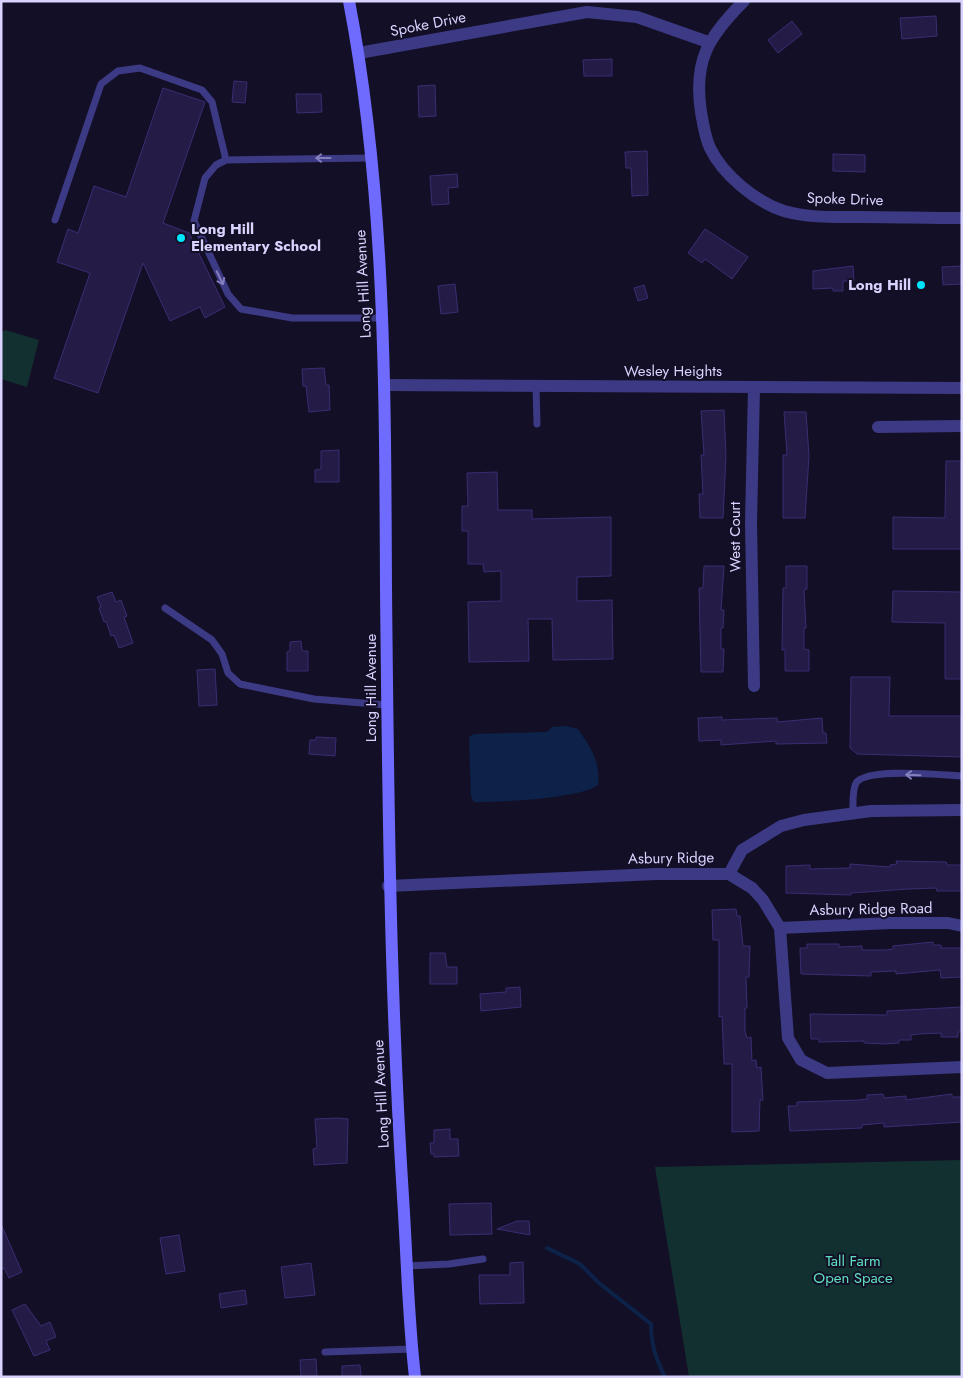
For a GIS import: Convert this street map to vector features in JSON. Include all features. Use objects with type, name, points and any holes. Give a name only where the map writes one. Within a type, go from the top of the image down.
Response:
[{"type":"street","name":"Long Hill Avenue","points":[[349,1],[359,53],[372,158],[385,385],[388,886],[396,1086],[415,1377]]},
{"type":"street","name":"Spoke Drive","points":[[744,1],[708,42],[700,71],[699,100],[710,149],[730,175],[752,197],[784,211],[817,216],[962,218]]},
{"type":"street","name":"Spoke Drive","points":[[359,53],[587,12],[637,17],[708,42]]},
{"type":"street","name":"Wesley Heights","points":[[385,385],[962,388]]},
{"type":"street","name":"West Court","points":[[754,388],[751,523],[754,686]]},
{"type":"street","points":[[878,427],[962,426]]},
{"type":"street","name":"Asbury Ridge","points":[[388,886],[656,874],[729,874],[742,850],[781,826],[804,820],[871,811],[962,810]]},
{"type":"street","points":[[729,874],[752,888],[763,900],[780,928],[788,1038],[801,1060],[826,1073],[962,1067]]},
{"type":"street","name":"Asbury Ridge Road","points":[[780,928],[891,923],[948,923],[962,926]]},
{"type":"lane","points":[[56,220],[101,84],[118,70],[140,68],[202,90],[212,102],[226,160]]},
{"type":"lane","points":[[372,158],[226,160],[216,165],[206,178],[194,221],[228,294],[241,309],[292,318],[381,318]]},
{"type":"lane","points":[[536,386],[537,424]]},
{"type":"lane","points":[[165,608],[212,640],[222,654],[228,673],[240,684],[314,699],[387,705]]},
{"type":"lane","points":[[853,814],[854,789],[857,783],[866,776],[882,774],[962,776]]},
{"type":"lane","points":[[407,1266],[449,1264],[483,1259]]},
{"type":"lane","points":[[325,1352],[412,1349]]},
{"type":"green space","points":[[5,330],[39,340],[27,387],[1,379],[1,333]]},
{"type":"green space","name":"Tall Farm Open Space","points":[[962,1160],[962,1377],[689,1377],[655,1167]]},
{"type":"water","points":[[566,726],[578,729],[590,748],[598,769],[598,785],[588,790],[557,797],[474,802],[471,797],[469,737],[474,734],[547,732],[552,727]]},
{"type":"building","points":[[936,16],[937,36],[902,39],[900,18]]},
{"type":"building","points":[[792,21],[802,34],[778,53],[768,40]]},
{"type":"building","points":[[612,59],[612,76],[584,76],[583,60]]},
{"type":"building","points":[[234,81],[247,82],[245,103],[232,102]]},
{"type":"building","points":[[435,85],[436,116],[419,117],[418,86]]},
{"type":"building","points":[[163,88],[205,102],[163,223],[189,233],[225,307],[205,318],[200,307],[170,321],[143,263],[98,393],[54,378],[90,273],[57,262],[68,229],[78,233],[94,186],[126,197]]},
{"type":"building","points":[[296,94],[321,94],[322,112],[297,113]]},
{"type":"building","points":[[647,151],[648,195],[632,196],[631,168],[626,168],[625,152]]},
{"type":"building","points":[[833,154],[865,155],[865,172],[833,171]]},
{"type":"building","points":[[457,174],[458,187],[448,188],[449,204],[432,205],[430,176]]},
{"type":"building","points":[[705,229],[748,257],[732,279],[705,259],[702,263],[688,253]]},
{"type":"building","points":[[853,266],[854,281],[843,281],[843,291],[833,291],[833,288],[813,289],[813,271]]},
{"type":"building","points":[[962,266],[962,284],[943,285],[942,267]]},
{"type":"building","points":[[455,284],[458,312],[441,314],[438,286]]},
{"type":"building","points":[[644,285],[648,298],[638,301],[634,288]]},
{"type":"building","points":[[324,368],[326,385],[329,385],[330,410],[309,412],[306,386],[303,386],[302,369]]},
{"type":"building","points":[[724,410],[726,456],[723,518],[700,518],[699,494],[703,494],[701,455],[704,455],[701,411]]},
{"type":"building","points":[[784,412],[806,412],[809,456],[805,518],[783,518],[783,455],[787,455]]},
{"type":"building","points":[[339,450],[339,482],[315,482],[315,470],[321,469],[321,451]]},
{"type":"building","points":[[946,461],[962,461],[962,549],[893,549],[893,517],[945,518]]},
{"type":"building","points":[[497,472],[498,510],[532,510],[532,519],[611,517],[611,576],[577,577],[577,601],[612,600],[613,659],[553,660],[552,619],[528,619],[529,661],[469,662],[468,602],[501,601],[501,571],[484,572],[483,564],[468,564],[468,531],[462,531],[462,506],[468,506],[467,473]]},
{"type":"building","points":[[704,566],[724,566],[721,610],[724,610],[723,628],[721,628],[721,649],[724,649],[723,672],[701,672],[699,588],[703,588]]},
{"type":"building","points":[[786,566],[807,566],[807,589],[804,590],[806,628],[804,628],[804,649],[809,650],[809,671],[785,671],[785,650],[782,650],[783,588],[786,588]]},
{"type":"building","points":[[893,591],[962,592],[962,679],[945,679],[945,623],[892,622]]},
{"type":"building","points":[[112,592],[116,602],[121,600],[127,616],[124,617],[133,643],[119,648],[114,635],[111,636],[106,621],[104,622],[97,597]]},
{"type":"building","points":[[301,641],[302,651],[308,651],[308,671],[287,671],[287,652],[290,651],[290,642]]},
{"type":"building","points":[[215,669],[217,705],[199,706],[197,670]]},
{"type":"building","points":[[851,677],[890,677],[889,716],[962,716],[962,757],[857,754],[850,748]]},
{"type":"building","points":[[722,717],[722,720],[777,718],[777,722],[822,718],[823,733],[826,733],[827,743],[776,744],[776,741],[721,745],[721,740],[699,741],[698,718]]},
{"type":"building","points":[[316,737],[336,738],[335,756],[309,754],[310,740],[316,740]]},
{"type":"building","points":[[896,861],[946,862],[947,865],[962,865],[962,891],[937,891],[936,888],[851,893],[851,895],[786,893],[786,866],[810,865],[810,869],[850,868],[850,864],[890,867],[890,865],[897,864]]},
{"type":"building","points":[[736,909],[737,916],[740,916],[743,946],[750,946],[749,977],[746,977],[747,1008],[745,1008],[745,1031],[747,1038],[751,1037],[752,1061],[756,1060],[757,1068],[761,1067],[763,1100],[760,1100],[759,1131],[732,1132],[732,1064],[724,1064],[722,1016],[719,1017],[719,940],[713,940],[712,910]]},
{"type":"building","points":[[933,942],[933,945],[941,945],[941,948],[962,948],[962,977],[941,978],[940,970],[896,974],[896,971],[871,972],[871,976],[801,974],[800,948],[807,948],[807,944],[839,944],[839,947],[862,946],[862,950],[886,950],[893,949],[893,946]]},
{"type":"building","points":[[430,953],[445,953],[447,967],[457,967],[457,984],[430,984]]},
{"type":"building","points":[[520,987],[521,1007],[481,1011],[480,994],[506,992],[506,988]]},
{"type":"building","points":[[962,1007],[962,1032],[958,1032],[958,1037],[941,1037],[941,1033],[919,1034],[911,1035],[911,1040],[899,1040],[899,1043],[885,1044],[864,1043],[864,1041],[819,1042],[819,1039],[811,1039],[810,1014],[887,1015],[887,1011]]},
{"type":"building","points":[[883,1094],[884,1098],[906,1096],[906,1100],[952,1094],[952,1097],[960,1097],[962,1099],[962,1122],[884,1127],[884,1123],[862,1125],[862,1128],[790,1131],[788,1106],[797,1106],[797,1102],[859,1100],[867,1099],[867,1095]]},
{"type":"building","points":[[315,1119],[348,1119],[347,1163],[314,1165],[313,1149],[317,1148]]},
{"type":"building","points":[[450,1129],[450,1139],[458,1139],[459,1156],[434,1157],[434,1154],[431,1154],[430,1143],[434,1143],[434,1130]]},
{"type":"building","points":[[491,1203],[492,1234],[450,1235],[449,1204]]},
{"type":"building","points":[[517,1221],[529,1221],[530,1235],[497,1229]]},
{"type":"building","points":[[1,1224],[22,1272],[9,1278],[4,1268],[1,1269]]},
{"type":"building","points":[[179,1235],[185,1271],[166,1274],[160,1238]]},
{"type":"building","points":[[523,1262],[524,1303],[480,1304],[479,1275],[510,1275],[510,1263]]},
{"type":"building","points":[[311,1263],[315,1295],[285,1298],[281,1267]]},
{"type":"building","points":[[245,1290],[247,1304],[221,1308],[219,1294]]},
{"type":"building","points":[[25,1304],[41,1326],[50,1322],[56,1337],[46,1341],[50,1350],[34,1356],[12,1310]]},
{"type":"building","points":[[316,1359],[317,1377],[301,1377],[300,1360]]},
{"type":"building","points":[[360,1365],[361,1377],[342,1377],[342,1366]]},
{"type":"waterway","points":[[547,1248],[580,1264],[599,1283],[651,1324],[655,1351],[665,1377]]},
{"type":"place","name":"Long Hill Elementary School","points":[[181,238]]},
{"type":"place","name":"Long Hill","points":[[921,285]]}]
